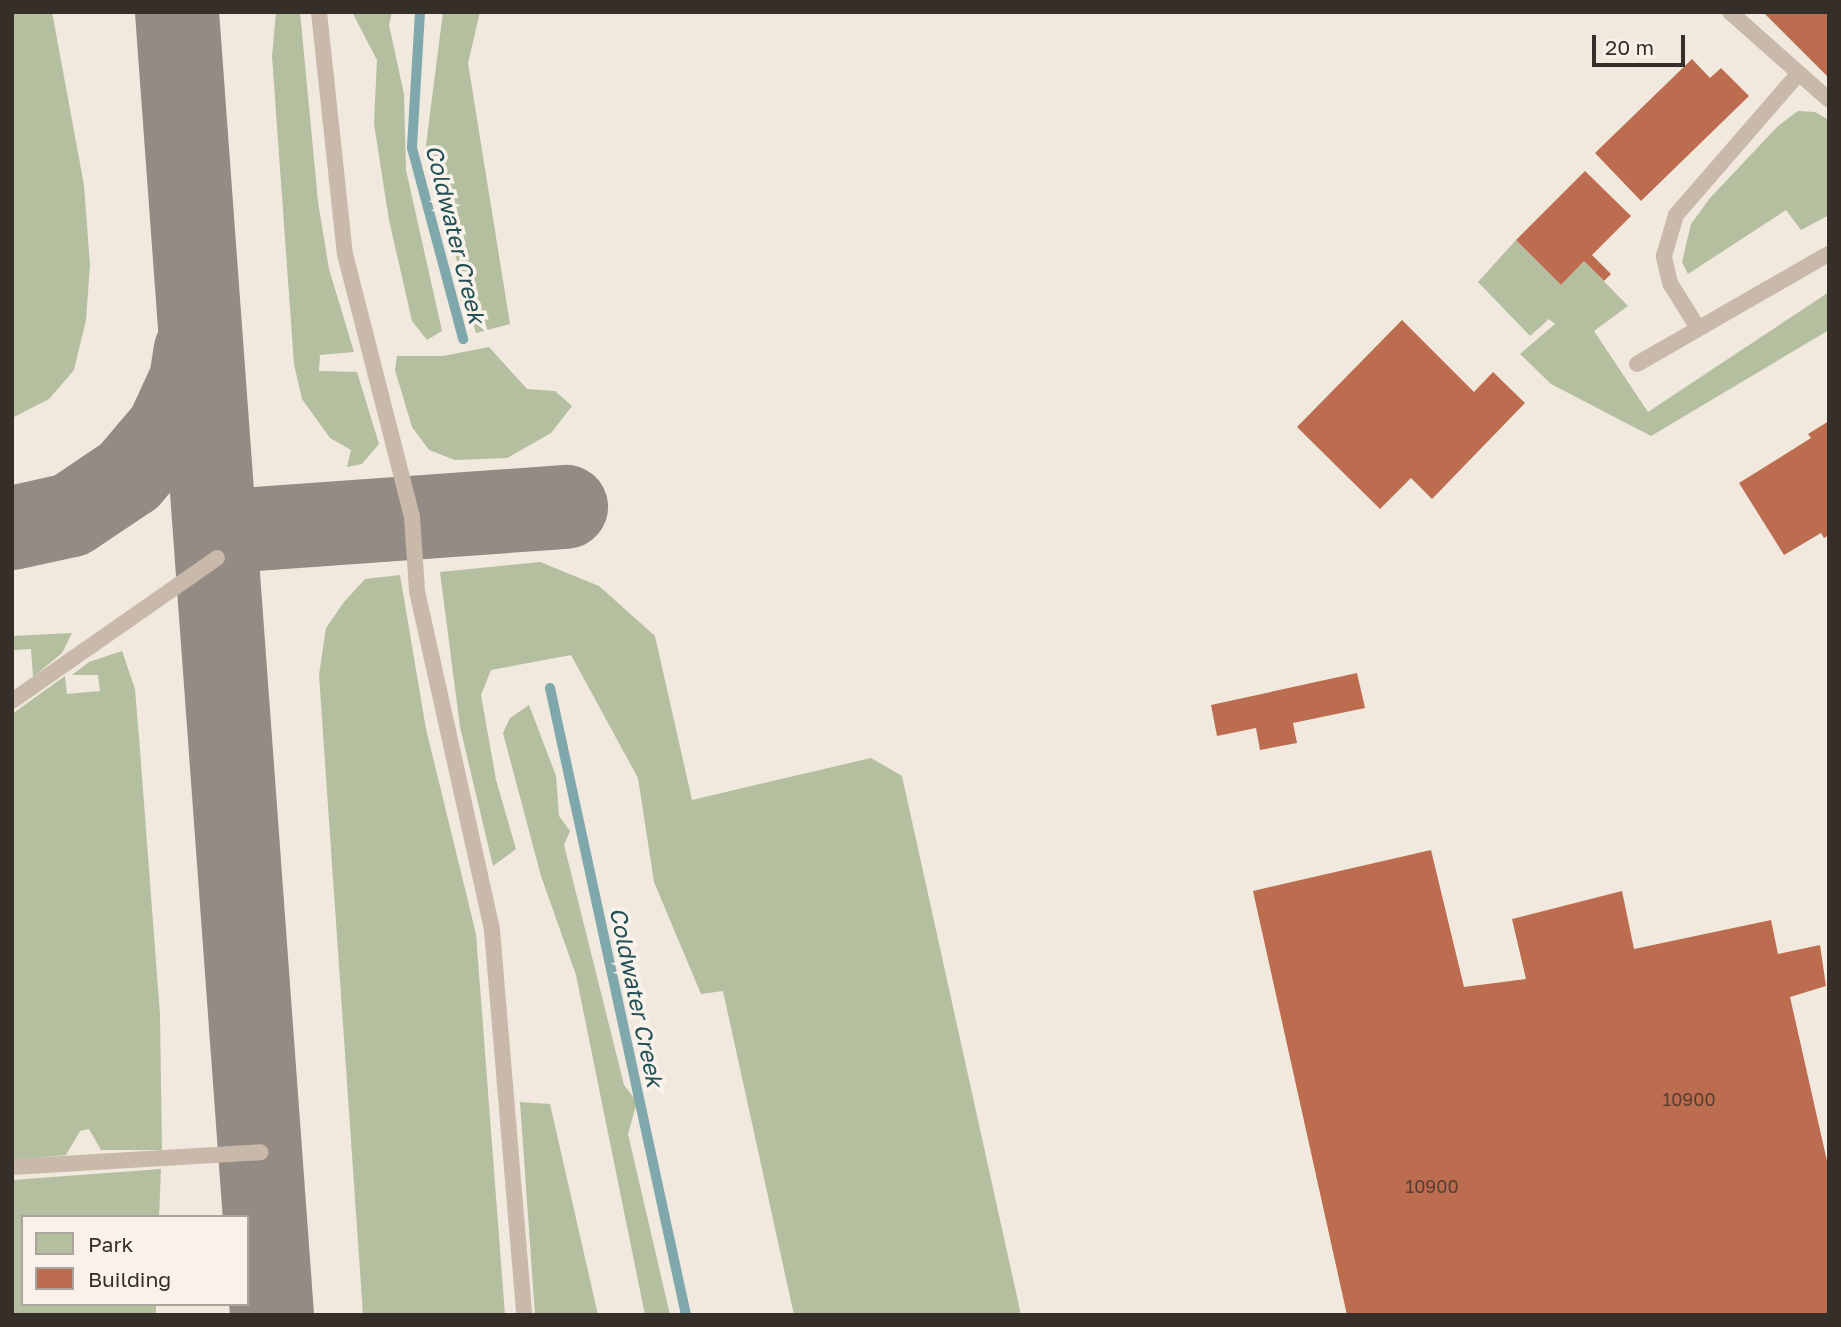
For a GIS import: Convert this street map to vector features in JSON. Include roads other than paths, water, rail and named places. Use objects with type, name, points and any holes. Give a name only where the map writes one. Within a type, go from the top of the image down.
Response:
[{"type":"lane","points":[[319,12],[345,254],[412,517],[417,591],[492,930],[524,1315]]},
{"type":"lane","points":[[1730,12],[1829,100]]},
{"type":"lane","points":[[1698,328],[1670,283],[1664,256],[1676,215],[1798,74]]},
{"type":"lane","points":[[1637,364],[1828,254]]},
{"type":"lane","points":[[12,701],[217,558]]},
{"type":"lane","points":[[12,1167],[261,1152]]},
{"type":"waterway","name":"Coldwater Creek","points":[[420,12],[412,148],[463,339]]},
{"type":"waterway","name":"Coldwater Creek","points":[[550,688],[686,1315]]}]
